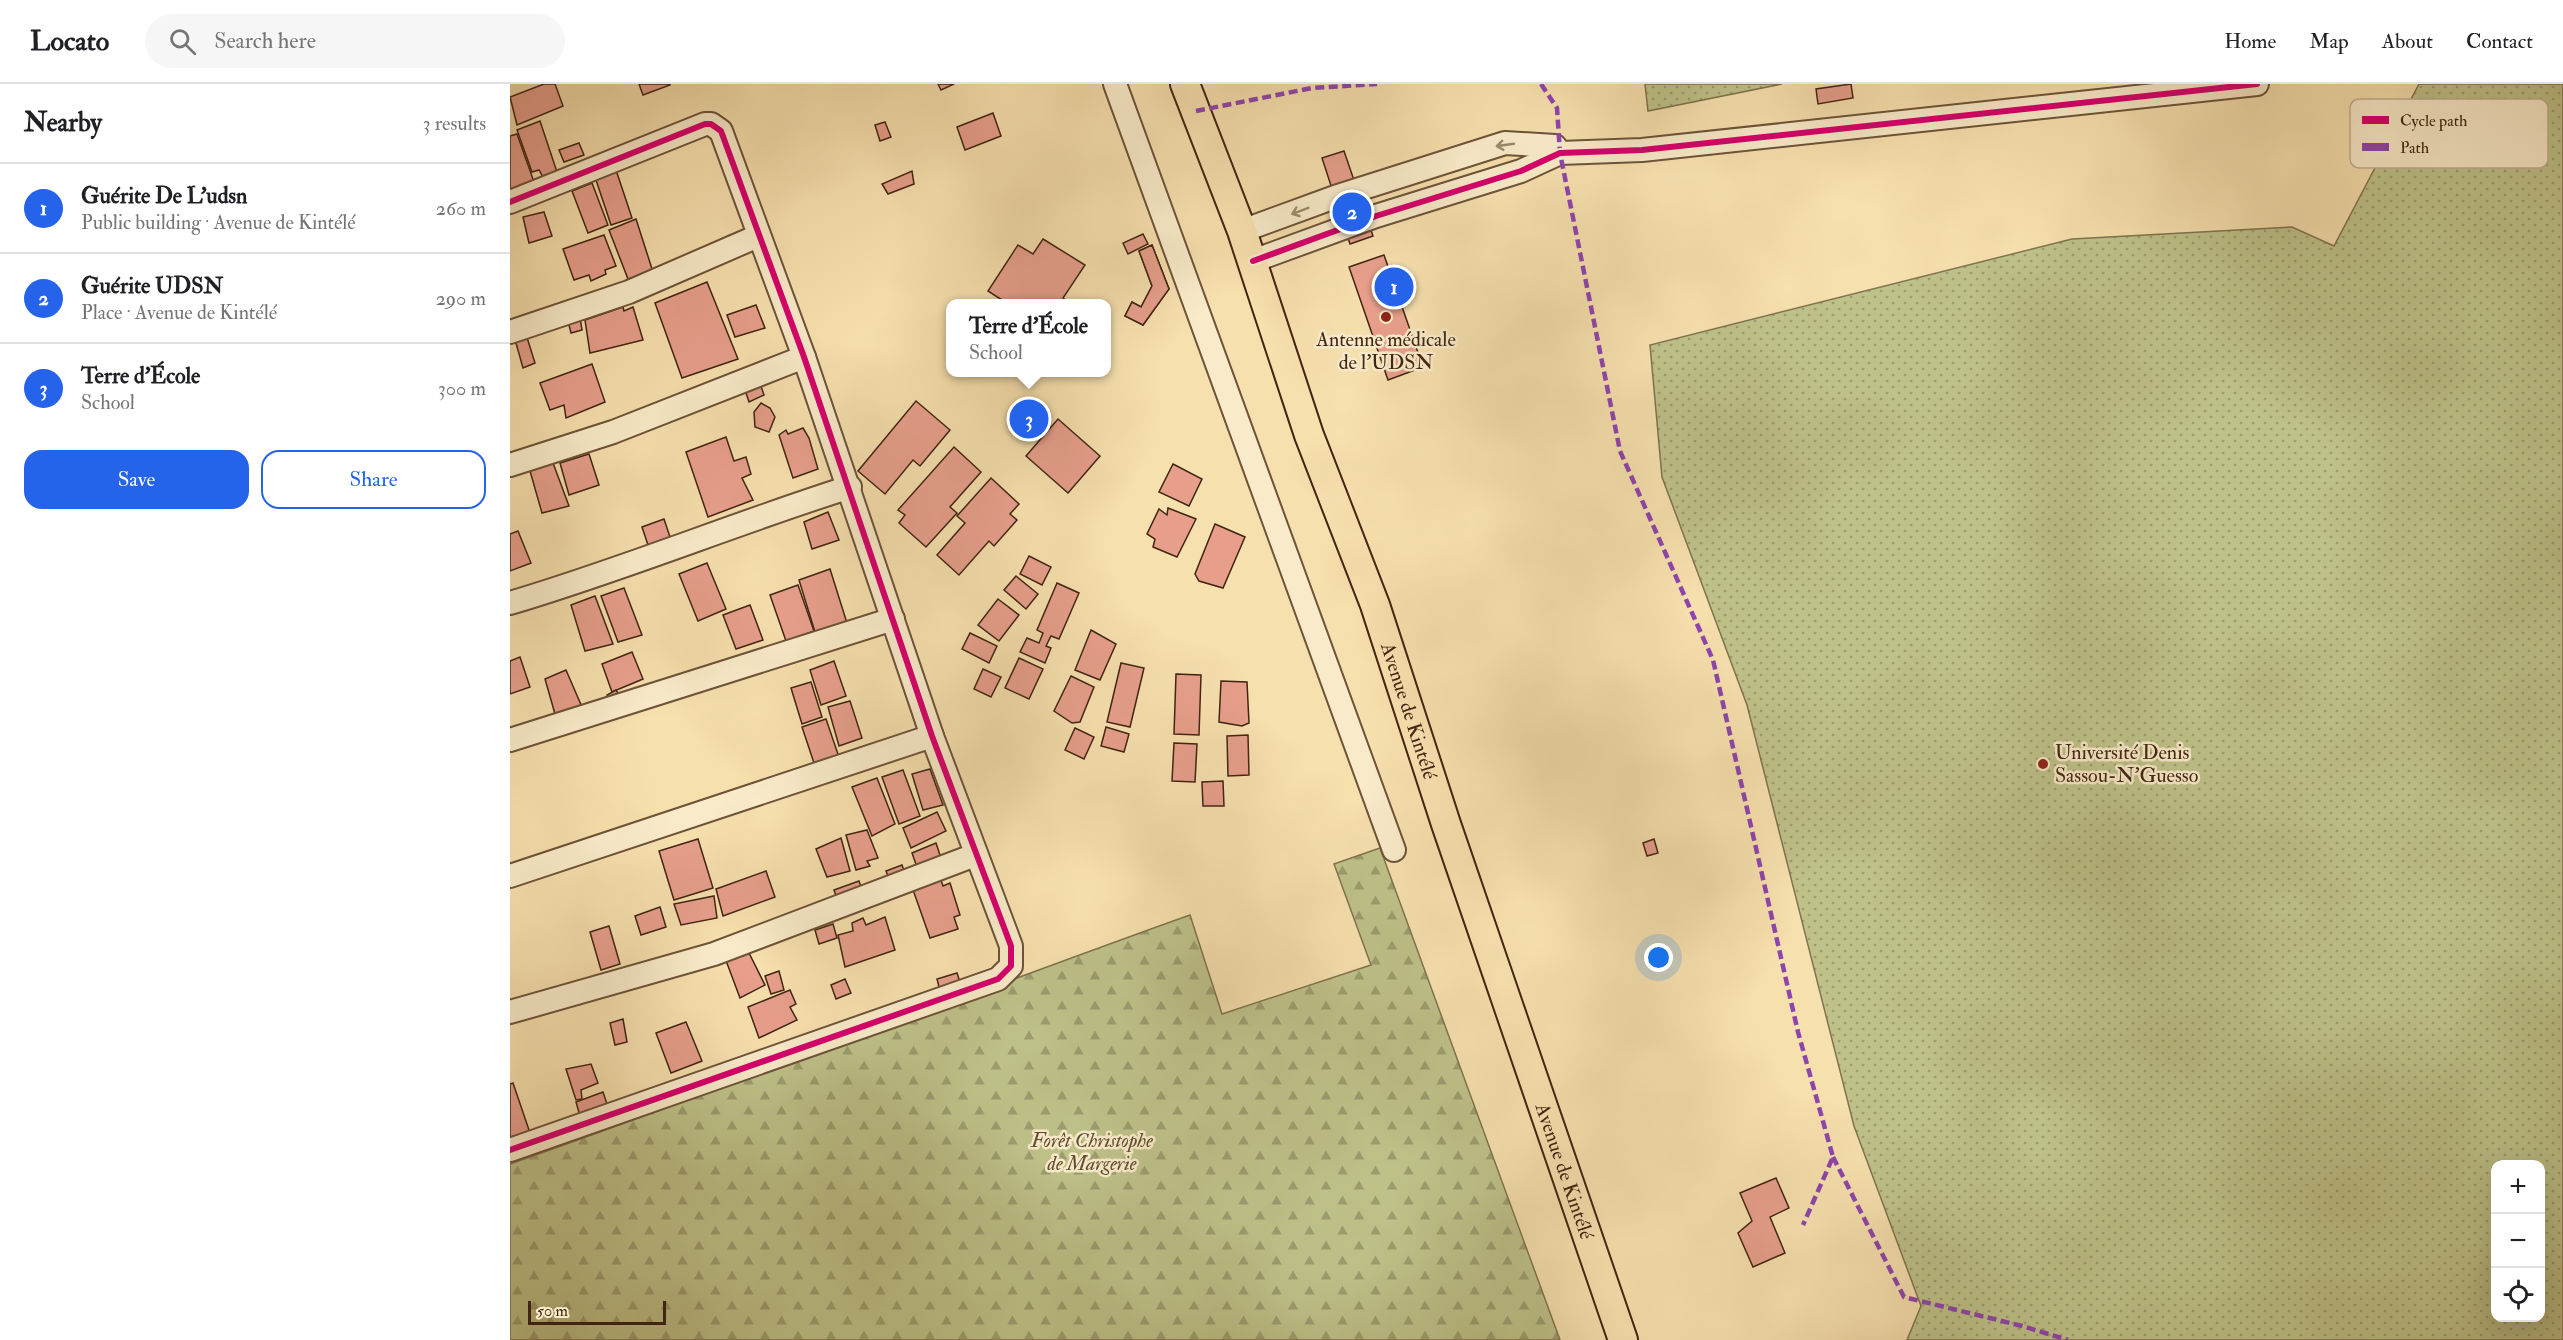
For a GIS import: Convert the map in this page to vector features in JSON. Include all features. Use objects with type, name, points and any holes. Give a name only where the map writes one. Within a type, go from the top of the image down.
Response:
[{"type":"main road","name":"Avenue de Kintélé","points":[[1185,84],[1248,220],[1257,274],[1309,435],[1374,605],[1457,858],[1623,1340]]},
{"type":"street","points":[[1115,84],[1394,850]]},
{"type":"street","points":[[1257,274],[1280,250],[1376,216],[1521,171],[1560,153],[1642,150],[2063,94],[2258,84]]},
{"type":"street","points":[[510,202],[711,124],[721,131],[850,487],[932,736],[1011,946],[1011,966],[998,979],[510,1150]]},
{"type":"street","points":[[1248,220],[1335,197],[1505,143],[1555,146],[1560,153]]},
{"type":"street","points":[[510,332],[629,292],[758,236]]},
{"type":"street","points":[[510,465],[613,432],[804,357]]},
{"type":"street","points":[[510,603],[574,584],[850,487]]},
{"type":"street","points":[[510,740],[893,619]]},
{"type":"street","points":[[510,876],[932,736]]},
{"type":"street","points":[[510,1012],[714,954],[975,855]]},
{"type":"green space","points":[[1645,84],[1782,84],[1648,111]]},
{"type":"green space","name":"Université Denis Sassou-N'Guesso","points":[[2419,84],[2563,84],[2563,1340],[1907,1340],[1921,1306],[1854,1126],[1747,705],[1662,477],[1650,345],[2072,239],[2292,227],[2334,246],[2375,168],[2548,168],[2548,99],[2411,99]]},
{"type":"green space","name":"Forêt Christophe de Margerie","points":[[1380,848],[1560,1340],[510,1340],[510,1164],[1190,915],[1222,1014],[1371,965],[1334,864]]},
{"type":"building","points":[[544,84],[555,84],[563,106],[517,125],[510,97]]},
{"type":"building","points":[[639,84],[670,84],[670,85],[643,95]]},
{"type":"building","points":[[938,84],[954,84],[941,90]]},
{"type":"building","points":[[1851,84],[1853,98],[1818,104],[1816,89]]},
{"type":"building","points":[[993,113],[1001,136],[965,150],[957,127]]},
{"type":"building","points":[[540,121],[557,172],[543,177],[539,170],[532,172],[517,130]]},
{"type":"building","points":[[885,122],[891,137],[880,141],[875,125]]},
{"type":"building","points":[[517,134],[534,182],[510,192],[510,136]]},
{"type":"building","points":[[579,143],[584,155],[564,162],[559,150]]},
{"type":"building","points":[[1344,151],[1373,236],[1350,244],[1322,158]]},
{"type":"building","points":[[616,170],[632,218],[611,225],[595,177]]},
{"type":"building","points":[[912,171],[914,184],[888,194],[882,184]]},
{"type":"building","points":[[592,183],[608,225],[588,233],[572,191]]},
{"type":"building","points":[[544,212],[552,236],[529,243],[523,217]]},
{"type":"building","points":[[636,219],[653,272],[628,279],[609,230]]},
{"type":"building","points":[[1143,234],[1148,244],[1128,254],[1123,243]]},
{"type":"building","points":[[604,235],[616,266],[605,270],[606,274],[591,281],[589,275],[574,280],[563,249]]},
{"type":"building","points":[[1043,239],[1085,265],[1064,299],[1000,299],[988,291],[1018,245],[1033,254]]},
{"type":"building","points":[[1152,245],[1169,289],[1143,325],[1125,316],[1132,302],[1141,307],[1152,286],[1139,251]]},
{"type":"building","points":[[1152,245],[1169,289],[1143,325],[1125,316],[1132,302],[1141,307],[1152,286],[1139,251]]},
{"type":"building","name":"Antenne médicale de l'UDSN","points":[[1384,255],[1423,367],[1388,380],[1349,267]]},
{"type":"building","points":[[707,282],[738,359],[682,378],[655,303]]},
{"type":"building","points":[[756,305],[765,328],[735,337],[727,315]]},
{"type":"building","points":[[623,307],[624,311],[633,307],[643,340],[590,353],[585,320]]},
{"type":"building","points":[[579,312],[582,330],[571,333],[567,317]]},
{"type":"building","points":[[525,331],[535,363],[523,368],[514,336]]},
{"type":"building","points":[[592,364],[605,402],[566,418],[564,405],[550,410],[540,383]]},
{"type":"building","points":[[759,380],[764,395],[749,402],[744,387]]},
{"type":"building","points":[[916,401],[950,430],[920,466],[913,460],[885,494],[858,471]]},
{"type":"building","points":[[761,403],[770,408],[775,417],[769,432],[755,427],[754,412]]},
{"type":"building","points":[[1058,419],[1100,456],[1068,493],[1026,456]]},
{"type":"building","points":[[803,428],[809,438],[818,469],[793,478],[779,435],[786,430],[788,434]]},
{"type":"building","points":[[726,437],[734,461],[746,457],[751,474],[742,478],[753,500],[708,517],[686,452]]},
{"type":"building","points":[[954,447],[981,472],[950,507],[957,513],[926,547],[899,523],[905,515],[898,510]]},
{"type":"building","points":[[589,454],[599,485],[569,495],[560,463]]},
{"type":"building","points":[[553,463],[569,506],[542,513],[530,471]]},
{"type":"building","points":[[1173,464],[1202,479],[1189,506],[1159,492]]},
{"type":"building","points":[[991,478],[1019,504],[1010,514],[1017,520],[994,546],[989,541],[959,575],[937,555],[965,523],[957,516]]},
{"type":"building","points":[[1168,508],[1196,519],[1177,557],[1153,547],[1155,539],[1147,534],[1159,509],[1167,515]]},
{"type":"building","points":[[828,512],[839,540],[812,549],[804,522]]},
{"type":"building","points":[[664,519],[670,537],[648,545],[642,527]]},
{"type":"building","points":[[1215,524],[1245,537],[1223,588],[1199,581],[1195,574]]},
{"type":"building","points":[[518,531],[531,563],[510,571],[510,534]]},
{"type":"building","points":[[1029,556],[1051,567],[1042,585],[1020,574]]},
{"type":"building","points":[[707,563],[726,609],[698,621],[679,574]]},
{"type":"building","points":[[830,569],[847,623],[815,632],[799,580]]},
{"type":"building","points":[[1016,576],[1038,594],[1026,609],[1004,590]]},
{"type":"building","points":[[1057,583],[1079,593],[1059,639],[1051,636],[1046,646],[1051,648],[1045,663],[1020,652],[1027,638],[1039,643],[1043,633],[1037,630]]},
{"type":"building","points":[[798,585],[814,631],[786,641],[770,595]]},
{"type":"building","points":[[624,588],[642,635],[618,642],[601,596]]},
{"type":"building","points":[[595,596],[613,644],[585,651],[571,605]]},
{"type":"building","points":[[998,599],[1019,615],[999,641],[978,625]]},
{"type":"building","points":[[750,605],[763,640],[736,649],[723,615]]},
{"type":"building","points":[[1091,630],[1116,644],[1100,680],[1075,670]]},
{"type":"building","points":[[970,633],[997,646],[989,663],[962,649]]},
{"type":"building","points":[[632,652],[643,679],[612,692],[602,664]]},
{"type":"building","points":[[520,657],[530,687],[510,694],[510,661]]},
{"type":"building","points":[[1019,658],[1043,669],[1029,699],[1005,688]]},
{"type":"building","points":[[834,661],[846,696],[821,705],[810,670]]},
{"type":"building","points":[[1121,663],[1144,668],[1130,727],[1107,722]]},
{"type":"building","points":[[983,669],[1001,677],[991,697],[974,689]]},
{"type":"building","points":[[566,670],[582,707],[555,714],[545,679]]},
{"type":"building","points":[[1176,674],[1201,675],[1199,735],[1174,734]]},
{"type":"building","points":[[1071,676],[1094,687],[1080,722],[1072,723],[1054,711]]},
{"type":"building","points":[[1221,681],[1247,682],[1249,723],[1242,726],[1219,722]]},
{"type":"building","points":[[811,682],[822,717],[802,724],[791,688]]},
{"type":"building","points":[[616,690],[621,698],[611,705],[607,695]]},
{"type":"building","points":[[850,701],[862,738],[839,746],[828,707]]},
{"type":"building","points":[[826,719],[841,763],[817,772],[802,727]]},
{"type":"building","points":[[1106,727],[1129,734],[1124,752],[1101,746]]},
{"type":"building","points":[[1075,728],[1094,737],[1084,759],[1065,750]]},
{"type":"building","points":[[1248,735],[1249,775],[1228,776],[1227,736]]},
{"type":"building","points":[[1174,743],[1197,744],[1195,782],[1172,781]]},
{"type":"building","points":[[930,769],[943,805],[923,810],[912,774]]},
{"type":"building","points":[[903,770],[920,816],[899,824],[882,777]]},
{"type":"building","points":[[877,778],[895,824],[872,836],[852,787]]},
{"type":"building","points":[[1223,781],[1224,806],[1203,806],[1202,782]]},
{"type":"building","points":[[937,812],[946,831],[911,848],[903,828]]},
{"type":"building","points":[[867,830],[878,858],[867,861],[870,866],[856,870],[846,835]]},
{"type":"building","points":[[841,838],[850,871],[827,877],[816,849]]},
{"type":"building","points":[[698,839],[713,888],[674,900],[659,851]]},
{"type":"building","points":[[1654,839],[1658,853],[1647,856],[1643,843]]},
{"type":"building","points":[[936,843],[943,864],[919,873],[912,853]]},
{"type":"building","points":[[902,865],[907,879],[891,885],[886,871]]},
{"type":"building","points":[[766,871],[775,897],[723,916],[716,889]]},
{"type":"building","points":[[940,877],[943,886],[950,883],[960,915],[954,917],[958,929],[930,938],[912,887]]},
{"type":"building","points":[[859,881],[864,895],[839,904],[834,890]]},
{"type":"building","points":[[714,896],[717,918],[681,925],[674,904]]},
{"type":"building","points":[[660,907],[666,927],[641,935],[635,916]]},
{"type":"building","points":[[885,917],[895,950],[845,967],[838,935],[853,931],[852,923],[863,918],[866,925]]},
{"type":"building","points":[[833,924],[837,938],[819,944],[815,930]]},
{"type":"building","points":[[609,926],[620,964],[601,970],[590,932]]},
{"type":"building","points":[[740,951],[743,956],[749,953],[765,985],[740,998],[725,958]]},
{"type":"building","points":[[779,971],[784,990],[771,994],[765,976]]},
{"type":"building","points":[[957,973],[961,985],[940,991],[937,979]]},
{"type":"building","points":[[845,979],[851,993],[836,999],[831,985]]},
{"type":"building","points":[[790,990],[796,1004],[790,1007],[797,1020],[759,1038],[748,1007]]},
{"type":"building","points":[[623,1019],[627,1042],[615,1045],[610,1023]]},
{"type":"building","points":[[686,1022],[702,1061],[671,1073],[656,1033]]},
{"type":"building","points":[[591,1064],[598,1083],[581,1090],[582,1099],[576,1100],[566,1069]]},
{"type":"building","points":[[513,1083],[530,1133],[510,1137],[510,1084]]},
{"type":"building","points":[[603,1092],[608,1107],[580,1116],[576,1102]]},
{"type":"building","points":[[1776,1178],[1789,1208],[1770,1217],[1785,1253],[1753,1267],[1738,1233],[1752,1221],[1740,1193]]},
{"type":"marked path","points":[[1196,111],[1312,88],[1377,84]]},
{"type":"marked path","points":[[1541,84],[1557,108],[1560,153],[1620,451],[1713,660],[1798,1032],[1833,1157],[1803,1225]]},
{"type":"marked path","points":[[1833,1157],[1904,1297],[2022,1326],[2068,1340]]},
{"type":"cycle path","points":[[1253,261],[1376,216],[1521,171],[1560,153],[1642,150],[2257,84]]},
{"type":"cycle path","points":[[510,202],[705,124],[711,124],[721,131],[804,357],[932,736],[1011,946],[1011,966],[998,979],[510,1150]]},
{"type":"place","name":"Guérite UDSN","points":[[1352,212]]},
{"type":"place","name":"Guérite De L'udsn","points":[[1394,287]]},
{"type":"place","name":"Antenne médicale de l'UDSN","points":[[1386,317]]},
{"type":"place","name":"Terre d’École","points":[[1029,419]]},
{"type":"place","name":"Université Denis Sassou-N'Guesso","points":[[2043,764]]}]
